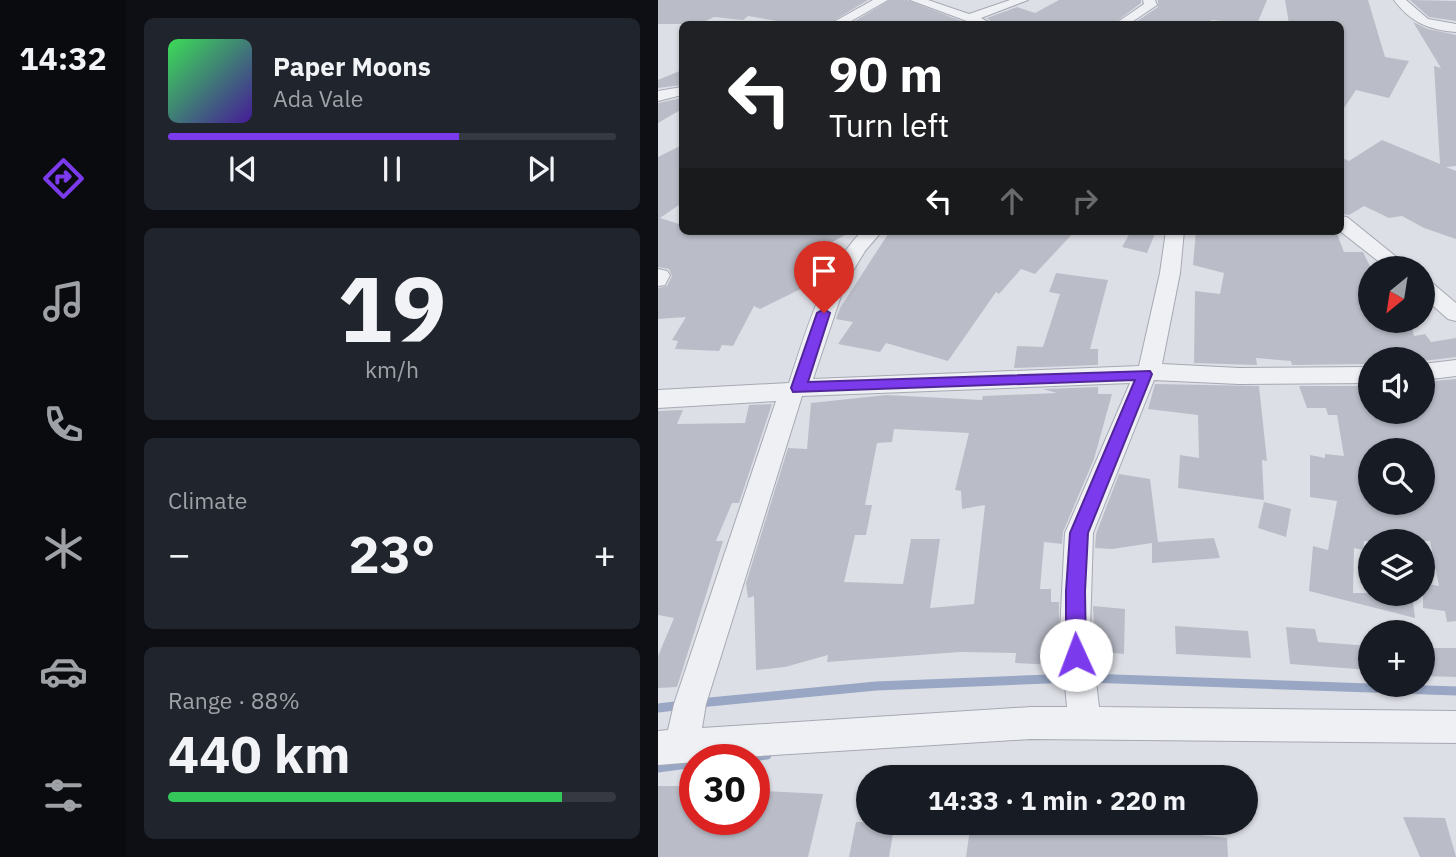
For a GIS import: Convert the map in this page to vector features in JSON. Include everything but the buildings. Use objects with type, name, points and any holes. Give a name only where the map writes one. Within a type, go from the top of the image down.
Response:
[{"type":"street","points":[[843,21],[882,0]]},
{"type":"street","points":[[916,0],[978,21]]},
{"type":"street","points":[[969,18],[1022,0]]},
{"type":"street","points":[[1126,21],[1147,9],[1152,3],[1149,0]]},
{"type":"street","points":[[1400,0],[1408,12],[1429,25],[1456,28]]},
{"type":"street","points":[[658,96],[679,92]]},
{"type":"street","points":[[1344,224],[1385,256]]},
{"type":"street","points":[[869,235],[848,258],[830,294],[778,427],[690,704],[670,747],[1031,723],[1456,727]]},
{"type":"street","points":[[1086,723],[1078,678],[1075,631],[1079,533],[1147,373],[1170,273],[1175,235]]},
{"type":"street","points":[[1435,296],[1456,314]]},
{"type":"street","points":[[1435,371],[1456,369]]},
{"type":"street","points":[[658,399],[795,389],[1147,373],[1358,375]]},
{"type":"waterway","points":[[699,703],[876,686],[1074,678]]},
{"type":"waterway","points":[[1086,678],[1456,691]]},
{"type":"waterway","points":[[658,708],[683,705]]},
{"type":"waterway","points":[[658,768],[679,765]]},
{"type":"route","points":[[824,313],[799,388],[1145,374],[1079,533],[1076,655]]}]
